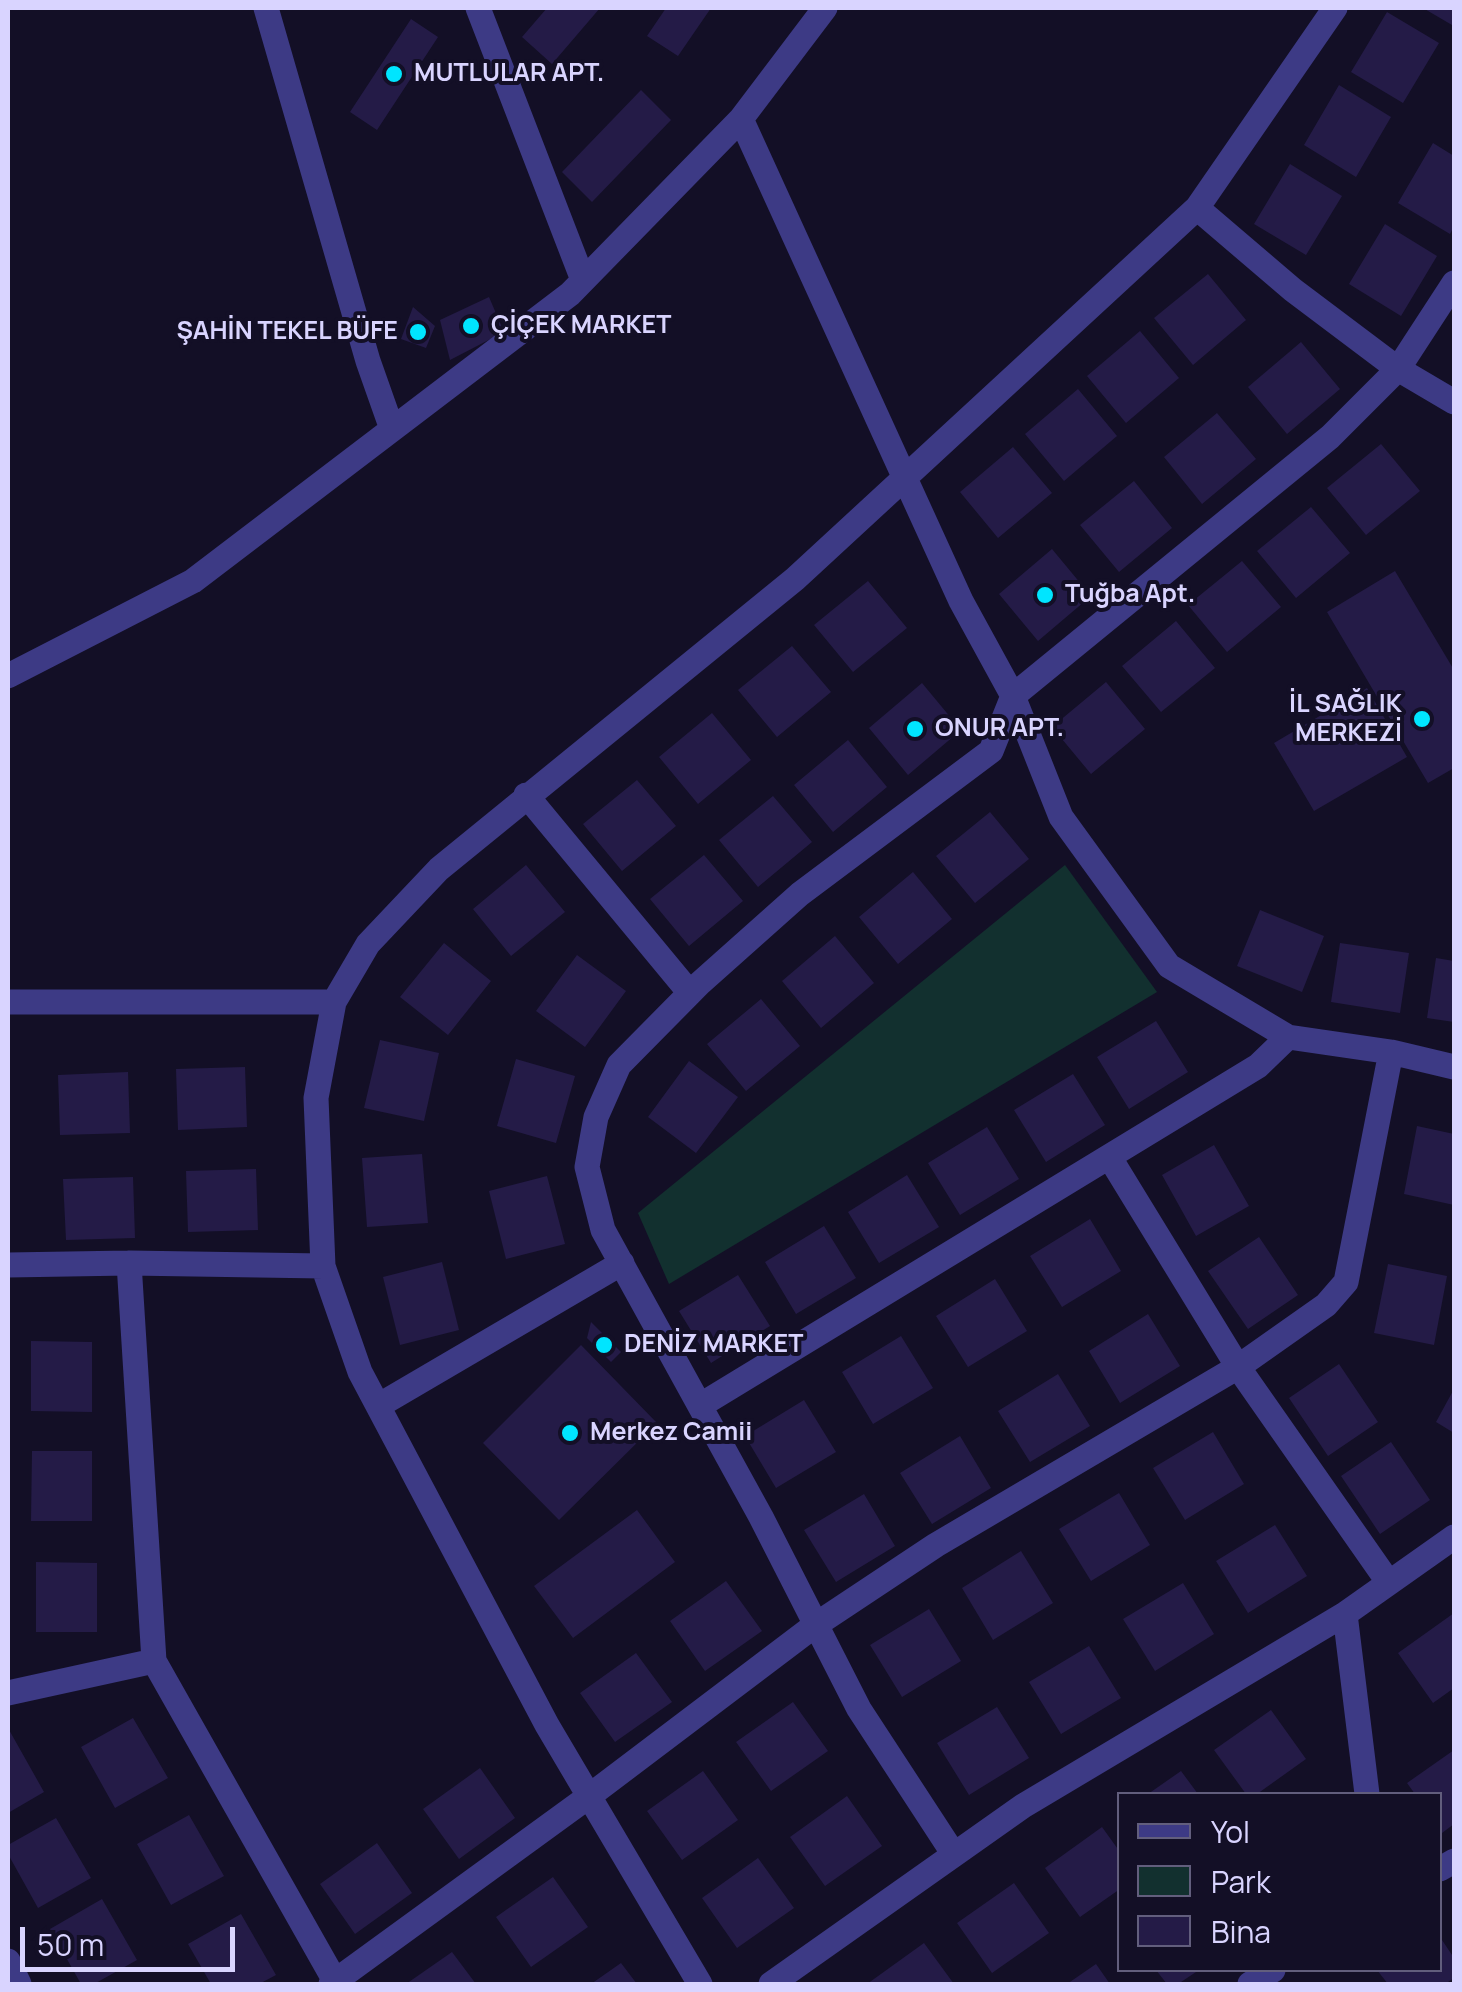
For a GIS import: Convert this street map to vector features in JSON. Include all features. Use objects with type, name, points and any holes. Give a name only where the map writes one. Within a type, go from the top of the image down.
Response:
[{"type":"street","points":[[266,8],[368,361],[392,429]]},
{"type":"street","points":[[478,8],[584,280]]},
{"type":"street","points":[[8,676],[192,581],[570,294],[741,119],[825,8]]},
{"type":"street","points":[[700,1984],[588,1797],[360,1372],[323,1266],[316,1098],[334,1002],[368,944],[438,868],[796,579],[1197,208],[1335,8]]},
{"type":"street","points":[[741,119],[961,601],[1013,696],[1062,816],[1169,966],[1288,1038],[1391,1052],[1454,1067]]},
{"type":"street","points":[[1197,208],[1293,290],[1398,370],[1454,402]]},
{"type":"street","points":[[953,1853],[859,1709],[604,1230],[587,1166],[596,1117],[619,1065],[690,993],[800,894],[991,750],[1013,696],[1330,437],[1398,370],[1454,283]]},
{"type":"street","points":[[526,795],[690,993]]},
{"type":"street","points":[[8,1002],[334,1002]]},
{"type":"street","points":[[701,1406],[1258,1066],[1288,1038]]},
{"type":"street","points":[[129,1263],[154,1660],[333,1983],[814,1626],[936,1545],[1238,1367],[1326,1306],[1346,1282],[1391,1052]]},
{"type":"street","points":[[1110,1158],[1238,1367],[1389,1583]]},
{"type":"street","points":[[378,1406],[622,1263]]},
{"type":"street","points":[[8,1265],[323,1266]]},
{"type":"street","points":[[771,1984],[1022,1806],[1346,1614],[1454,1537]]},
{"type":"street","points":[[1346,1614],[1366,1792]]},
{"type":"street","points":[[8,1692],[154,1660]]},
{"type":"street","points":[[8,1961],[19,1984]]},
{"type":"green space","points":[[1065,865],[1157,992],[669,1284],[638,1213]]},
{"type":"building","points":[[547,8],[600,8],[552,64],[522,37]]},
{"type":"building","points":[[666,8],[711,8],[678,56],[647,36]]},
{"type":"building","points":[[1423,8],[1454,8],[1452,25]]},
{"type":"building","points":[[1387,12],[1439,43],[1403,103],[1351,72]]},
{"type":"building","name":"MUTLULAR APT.","points":[[411,19],[438,37],[377,130],[350,112]]},
{"type":"building","points":[[1339,85],[1391,117],[1356,177],[1304,145]]},
{"type":"building","points":[[641,90],[671,120],[592,202],[562,172]]},
{"type":"building","points":[[1433,143],[1454,156],[1454,226],[1450,234],[1398,203]]},
{"type":"building","points":[[1290,164],[1342,196],[1306,255],[1254,224]]},
{"type":"building","points":[[1385,224],[1437,256],[1401,316],[1349,284]]},
{"type":"building","points":[[1208,274],[1246,320],[1193,365],[1154,318]]},
{"type":"building","name":"ÇİÇEK MARKET","points":[[489,297],[504,332],[450,360],[440,320]]},
{"type":"building","name":"ŞAHİN TEKEL BÜFE","points":[[413,307],[435,326],[426,348],[401,339]]},
{"type":"building","points":[[1140,331],[1179,378],[1126,423],[1087,376]]},
{"type":"building","points":[[1301,342],[1340,389],[1287,434],[1248,387]]},
{"type":"building","points":[[1078,389],[1117,436],[1064,481],[1025,434]]},
{"type":"building","points":[[1217,413],[1256,459],[1202,504],[1164,457]]},
{"type":"building","points":[[1381,444],[1420,491],[1366,535],[1327,488]]},
{"type":"building","points":[[1013,447],[1052,493],[998,538],[960,492]]},
{"type":"building","points":[[1134,481],[1172,528],[1119,572],[1080,525]]},
{"type":"building","points":[[1311,507],[1350,553],[1296,598],[1257,551]]},
{"type":"building","name":"Tuğba Apt.","points":[[1052,549],[1091,596],[1038,641],[999,594]]},
{"type":"building","points":[[1242,561],[1281,607],[1227,652],[1188,605]]},
{"type":"building","name":"İL SAĞLIK MERKEZİ","points":[[1395,571],[1454,670],[1454,768],[1428,783],[1327,612]]},
{"type":"building","points":[[868,581],[907,628],[853,672],[814,625]]},
{"type":"building","points":[[1176,621],[1215,668],[1161,712],[1122,666]]},
{"type":"building","points":[[792,646],[831,692],[777,737],[738,690]]},
{"type":"building","points":[[1106,682],[1145,729],[1091,774],[1052,727]]},
{"type":"building","name":"ONUR APT.","points":[[922,683],[961,730],[908,775],[869,728]]},
{"type":"building","points":[[1367,688],[1407,757],[1314,811],[1274,743]]},
{"type":"building","points":[[712,713],[751,760],[698,804],[659,757]]},
{"type":"building","points":[[848,740],[887,787],[833,832],[794,785]]},
{"type":"building","points":[[637,780],[676,826],[622,871],[583,824]]},
{"type":"building","points":[[773,796],[812,842],[758,887],[719,840]]},
{"type":"building","points":[[990,812],[1029,859],[975,903],[936,856]]},
{"type":"building","points":[[704,855],[743,901],[689,946],[650,899]]},
{"type":"building","points":[[526,865],[565,912],[511,956],[473,909]]},
{"type":"building","points":[[913,872],[952,919],[898,964],[859,917]]},
{"type":"building","points":[[1260,910],[1324,936],[1302,992],[1237,966]]},
{"type":"building","points":[[835,936],[874,983],[821,1028],[782,981]]},
{"type":"building","points":[[444,943],[491,981],[448,1035],[400,997]]},
{"type":"building","points":[[1340,943],[1409,953],[1400,1013],[1331,1002]]},
{"type":"building","points":[[577,955],[626,991],[585,1047],[536,1011]]},
{"type":"building","points":[[1436,958],[1454,961],[1454,1022],[1427,1018]]},
{"type":"building","points":[[761,999],[800,1046],[746,1091],[707,1044]]},
{"type":"building","points":[[1156,1021],[1188,1072],[1129,1109],[1097,1057]]},
{"type":"building","points":[[380,1040],[439,1053],[424,1121],[364,1108]]},
{"type":"building","points":[[516,1059],[575,1076],[556,1143],[497,1126]]},
{"type":"building","points":[[689,1061],[738,1097],[696,1153],[648,1117]]},
{"type":"building","points":[[245,1067],[247,1127],[178,1130],[176,1069]]},
{"type":"building","points":[[128,1072],[130,1133],[60,1135],[58,1075]]},
{"type":"building","points":[[1073,1074],[1105,1125],[1046,1162],[1014,1110]]},
{"type":"building","points":[[1417,1126],[1454,1134],[1454,1205],[1404,1194]]},
{"type":"building","points":[[987,1127],[1019,1179],[960,1215],[928,1163]]},
{"type":"building","points":[[1214,1145],[1249,1206],[1196,1236],[1162,1175]]},
{"type":"building","points":[[422,1154],[428,1223],[367,1227],[362,1158]]},
{"type":"building","points":[[256,1169],[258,1230],[188,1232],[186,1171]]},
{"type":"building","points":[[907,1175],[939,1227],[879,1263],[848,1212]]},
{"type":"building","points":[[547,1176],[565,1244],[506,1259],[489,1191]]},
{"type":"building","points":[[133,1177],[135,1238],[66,1240],[63,1179]]},
{"type":"building","points":[[1090,1219],[1121,1271],[1062,1307],[1030,1256]]},
{"type":"building","points":[[824,1226],[856,1278],[796,1314],[765,1262]]},
{"type":"building","points":[[1259,1237],[1298,1295],[1248,1329],[1208,1271]]},
{"type":"building","points":[[442,1262],[459,1330],[400,1345],[383,1277]]},
{"type":"building","points":[[1388,1264],[1447,1276],[1434,1345],[1374,1333]]},
{"type":"building","points":[[738,1275],[770,1326],[711,1363],[679,1311]]},
{"type":"building","points":[[995,1279],[1027,1331],[968,1367],[936,1316]]},
{"type":"building","points":[[1148,1314],[1180,1366],[1120,1403],[1089,1351]]},
{"type":"building","name":"DENİZ MARKET","points":[[591,1322],[621,1352],[611,1362],[587,1338]]},
{"type":"building","points":[[901,1336],[933,1388],[873,1424],[842,1372]]},
{"type":"building","points":[[31,1341],[92,1342],[92,1412],[31,1411]]},
{"type":"building","name":"Merkez Camii","points":[[581,1345],[657,1423],[559,1520],[483,1443]]},
{"type":"building","points":[[1339,1364],[1378,1422],[1328,1456],[1289,1398]]},
{"type":"building","points":[[1058,1374],[1090,1426],[1030,1462],[998,1411]]},
{"type":"building","points":[[1454,1389],[1454,1433],[1436,1422]]},
{"type":"building","points":[[804,1400],[836,1452],[776,1488],[745,1436]]},
{"type":"building","points":[[1213,1432],[1244,1484],[1185,1520],[1153,1468]]},
{"type":"building","points":[[960,1436],[991,1488],[932,1524],[900,1473]]},
{"type":"building","points":[[1391,1442],[1430,1500],[1380,1534],[1341,1476]]},
{"type":"building","points":[[32,1451],[92,1451],[92,1521],[31,1521]]},
{"type":"building","points":[[1119,1493],[1150,1545],[1091,1581],[1059,1529]]},
{"type":"building","points":[[864,1494],[895,1546],[836,1582],[804,1530]]},
{"type":"building","points":[[637,1510],[675,1562],[573,1638],[534,1586]]},
{"type":"building","points":[[1275,1525],[1307,1576],[1248,1613],[1216,1561]]},
{"type":"building","points":[[1021,1551],[1053,1603],[993,1640],[962,1588]]},
{"type":"building","points":[[36,1562],[97,1563],[97,1632],[36,1632]]},
{"type":"building","points":[[726,1581],[762,1631],[705,1671],[670,1621]]},
{"type":"building","points":[[1183,1583],[1214,1634],[1155,1671],[1123,1619]]},
{"type":"building","points":[[929,1609],[961,1661],[902,1697],[870,1645]]},
{"type":"building","points":[[1454,1613],[1454,1688],[1433,1703],[1398,1653]]},
{"type":"building","points":[[1089,1646],[1121,1698],[1061,1734],[1029,1682]]},
{"type":"building","points":[[636,1653],[672,1702],[615,1742],[580,1693]]},
{"type":"building","points":[[793,1702],[828,1751],[771,1791],[736,1742]]},
{"type":"building","points":[[997,1707],[1029,1758],[969,1795],[937,1743]]},
{"type":"building","points":[[1271,1710],[1306,1759],[1260,1792],[1245,1792],[1214,1750]]},
{"type":"building","points":[[133,1718],[168,1778],[115,1808],[81,1747]]},
{"type":"building","points":[[8,1728],[44,1792],[8,1813]]},
{"type":"building","points":[[1454,1750],[1454,1824],[1442,1833],[1442,1792],[1414,1792],[1407,1783]]},
{"type":"building","points":[[480,1768],[515,1818],[459,1859],[423,1809]]},
{"type":"building","points":[[703,1771],[738,1820],[682,1860],[647,1811]]},
{"type":"building","points":[[1181,1771],[1197,1792],[1151,1792]]},
{"type":"building","points":[[847,1796],[882,1846],[825,1886],[790,1837]]},
{"type":"building","points":[[189,1815],[224,1876],[171,1905],[137,1844]]},
{"type":"building","points":[[56,1818],[91,1878],[38,1908],[8,1854],[8,1845]]},
{"type":"building","points":[[1102,1827],[1117,1848],[1117,1891],[1080,1917],[1045,1868]]},
{"type":"building","points":[[377,1843],[412,1893],[355,1934],[320,1884]]},
{"type":"building","points":[[758,1858],[794,1908],[737,1948],[702,1898]]},
{"type":"building","points":[[553,1877],[588,1927],[531,1967],[496,1917]]},
{"type":"building","points":[[1014,1883],[1049,1933],[992,1973],[957,1923]]},
{"type":"building","points":[[102,1899],[137,1960],[94,1984],[81,1984],[50,1929]]},
{"type":"building","points":[[241,1914],[276,1975],[259,1984],[211,1984],[188,1944]]},
{"type":"building","points":[[1442,1940],[1454,1958],[1454,1978],[1445,1984],[1388,1984],[1379,1972],[1442,1972]]},
{"type":"building","points":[[924,1943],[954,1984],[867,1984]]},
{"type":"building","points":[[452,1952],[476,1984],[406,1984]]},
{"type":"building","points":[[621,1963],[637,1984],[591,1984]]},
{"type":"building","points":[[1096,1964],[1110,1984],[1067,1984]]},
{"type":"building","points":[[1158,1972],[1196,1972],[1178,1984],[1167,1984]]},
{"type":"place","name":"MUTLULAR APT.","points":[[394,74]]},
{"type":"place","name":"ÇİÇEK MARKET","points":[[471,326]]},
{"type":"place","name":"ŞAHİN TEKEL BÜFE","points":[[418,332]]},
{"type":"place","name":"Tuğba Apt.","points":[[1045,595]]},
{"type":"place","name":"İL SAĞLIK MERKEZİ","points":[[1422,719]]},
{"type":"place","name":"ONUR APT.","points":[[915,729]]},
{"type":"place","name":"DENİZ MARKET","points":[[604,1345]]},
{"type":"place","name":"Merkez Camii","points":[[570,1433]]}]
